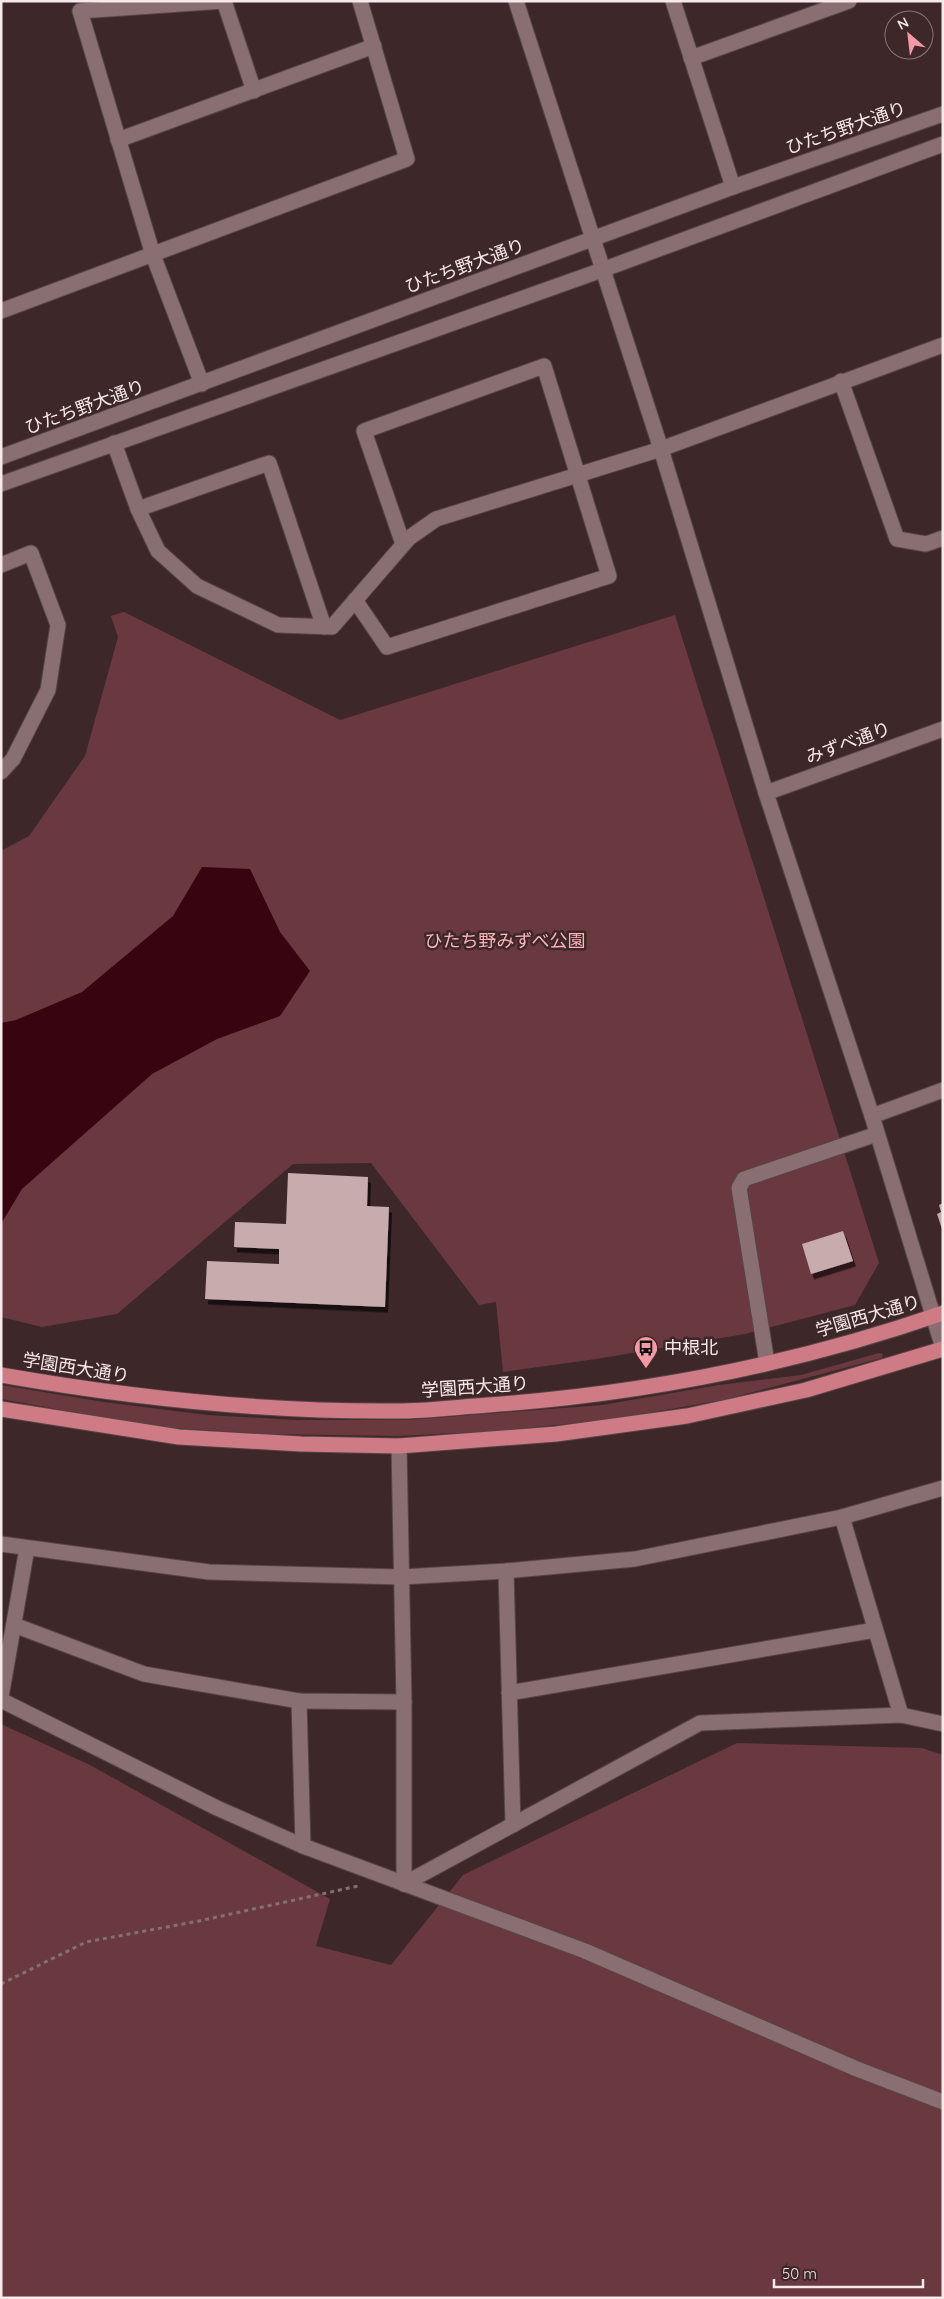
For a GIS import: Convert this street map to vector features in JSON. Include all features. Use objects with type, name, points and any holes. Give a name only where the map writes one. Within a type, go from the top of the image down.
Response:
[{"type":"main road","name":"学園西大通り","points":[[1,1375],[178,1402],[311,1411],[400,1412],[553,1400],[679,1383],[767,1363],[886,1332],[938,1315]]},
{"type":"main road","points":[[1,1409],[179,1436],[301,1444],[399,1446],[556,1434],[687,1416],[806,1390],[943,1348]]},
{"type":"street","points":[[202,384],[153,254],[80,12],[224,1],[254,91]]},
{"type":"street","points":[[1,311],[407,159],[360,1]]},
{"type":"street","points":[[516,1],[661,449],[766,793],[938,1315],[943,1348]]},
{"type":"street","points":[[673,1],[733,187]]},
{"type":"street","points":[[691,58],[850,1]]},
{"type":"street","points":[[118,140],[374,46]]},
{"type":"street","name":"ひたち野大通り","points":[[1,457],[592,238],[943,114]]},
{"type":"street","points":[[1,484],[602,270],[943,144]]},
{"type":"street","points":[[114,443],[138,510],[158,551],[197,586],[278,625],[332,627],[403,544],[436,520],[661,449],[841,381],[943,345]]},
{"type":"street","points":[[355,600],[387,647],[609,576],[544,366],[364,431],[403,544]]},
{"type":"street","points":[[841,381],[897,539],[926,544],[943,538]]},
{"type":"street","points":[[138,510],[269,463],[324,627]]},
{"type":"street","points":[[1,565],[32,552],[58,625],[48,690],[13,760],[1,772]]},
{"type":"street","name":"みずべ通り","points":[[766,793],[943,729]]},
{"type":"street","points":[[872,1116],[943,1090]]},
{"type":"street","points":[[767,1363],[739,1188],[744,1179],[877,1134]]},
{"type":"street","points":[[399,1446],[404,1702],[404,1884]]},
{"type":"street","points":[[1,1544],[209,1572],[402,1577],[506,1571],[636,1559],[842,1517],[943,1488]]},
{"type":"street","points":[[842,1517],[901,1715]]},
{"type":"street","points":[[27,1548],[1,1699],[217,1808],[303,1846],[585,1951],[856,2069],[943,2102]]},
{"type":"street","points":[[506,1571],[513,1825]]},
{"type":"street","points":[[14,1625],[144,1674],[299,1701],[404,1702]]},
{"type":"street","points":[[509,1694],[876,1630]]},
{"type":"street","points":[[299,1701],[303,1846]]},
{"type":"street","points":[[404,1884],[700,1723],[901,1715],[943,1724]]},
{"type":"path","points":[[1,1984],[86,1942],[199,1921],[362,1885]]},
{"type":"green space","name":"ひたち野みずべ公園","points":[[124,612],[340,720],[675,615],[879,1263],[855,1305],[745,1334],[596,1359],[503,1372],[496,1302],[479,1305],[371,1163],[293,1164],[117,1314],[42,1327],[1,1317],[1,851],[29,836],[85,756],[118,637],[111,616]]},
{"type":"green space","points":[[879,1353],[883,1354],[882,1358],[723,1400],[613,1419],[498,1431],[397,1436],[270,1434],[157,1427],[1,1399],[1,1385],[104,1402],[207,1415],[297,1420],[406,1420],[602,1405],[719,1385],[801,1375]]},
{"type":"green space","points":[[1,1724],[90,1765],[330,1899],[316,1946],[391,1965],[463,1875],[737,1743],[922,1748],[943,1755],[943,2298],[1,2298]]},
{"type":"shaded area","points":[[202,867],[250,869],[280,932],[310,971],[280,1016],[217,1039],[152,1074],[22,1189],[1,1224],[1,1023],[16,1020],[82,992],[173,916]]},
{"type":"building","points":[[288,1173],[368,1177],[367,1206],[389,1207],[385,1307],[205,1299],[207,1261],[279,1264],[279,1249],[234,1247],[235,1222],[286,1224]]},
{"type":"building","points":[[943,1203],[942,1229],[937,1214],[941,1212],[939,1205]]},
{"type":"building","points":[[843,1231],[853,1261],[811,1274],[802,1244]]},
{"type":"place","name":"中根北","points":[[646,1369]]}]
